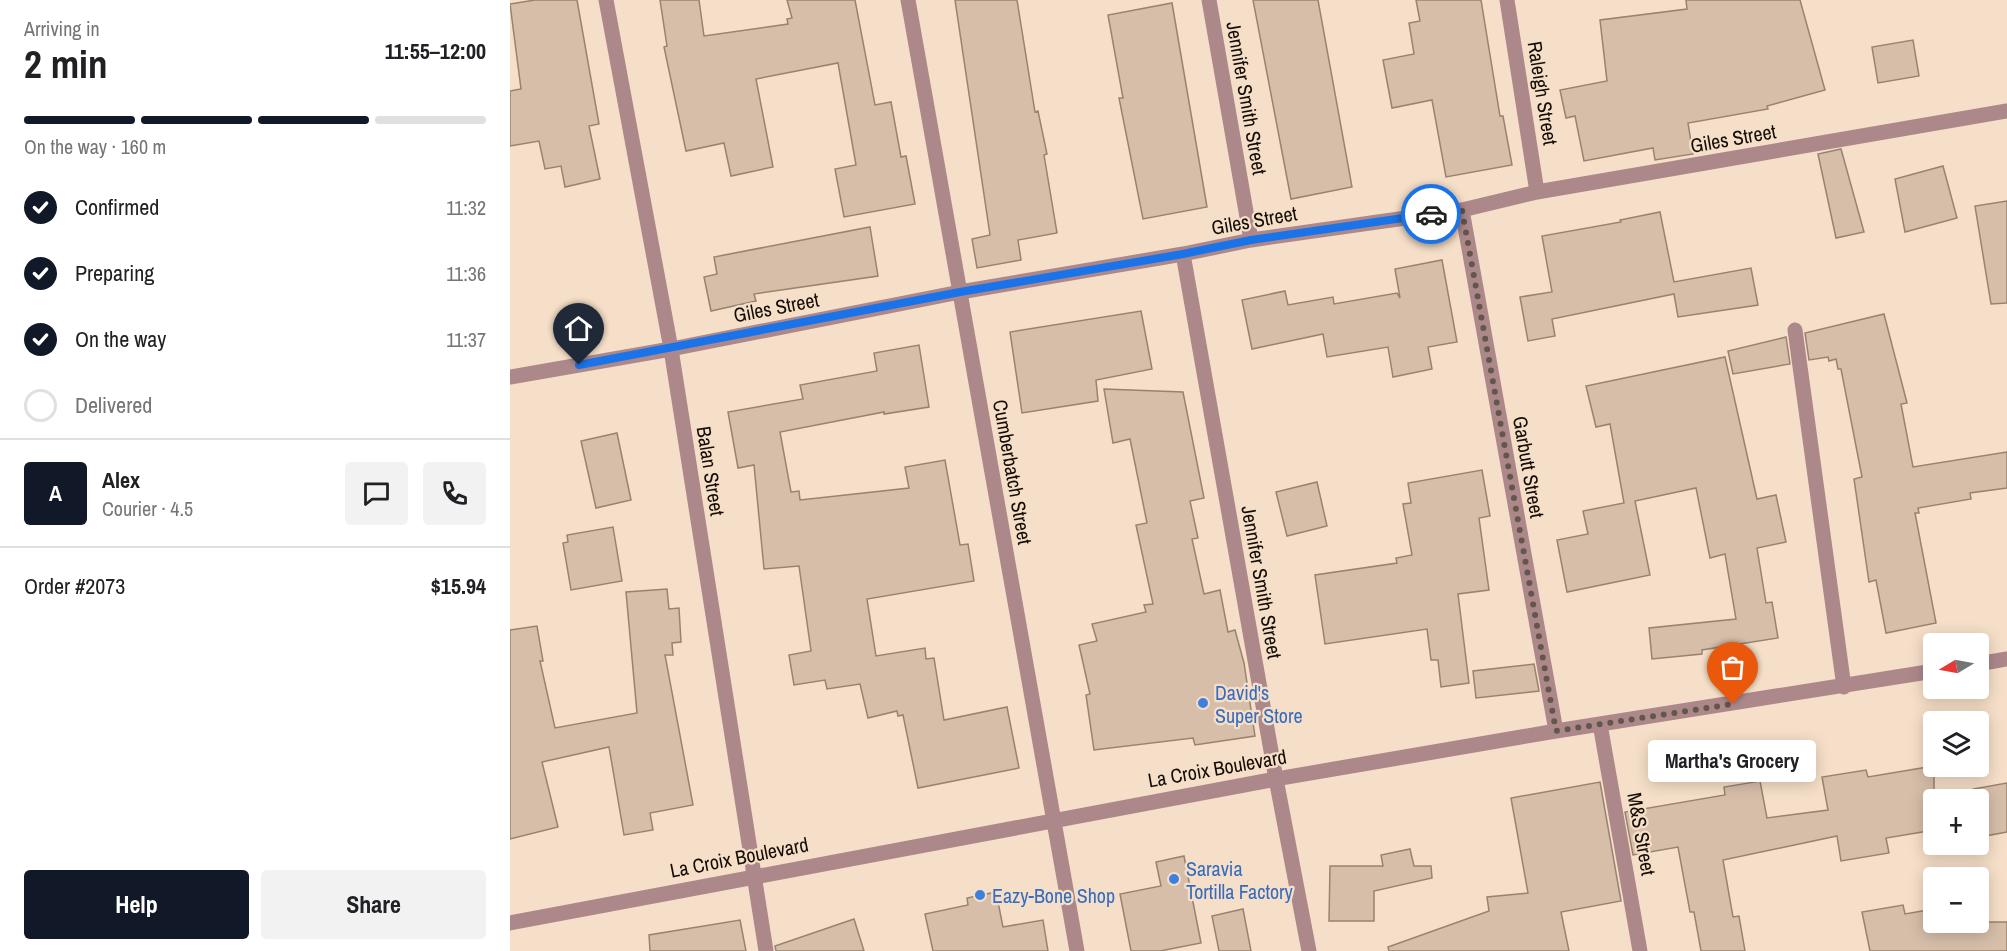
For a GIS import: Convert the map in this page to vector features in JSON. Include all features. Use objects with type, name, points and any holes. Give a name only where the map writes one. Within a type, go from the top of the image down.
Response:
[{"type":"street","name":"Balan Street","points":[[606,0],[671,350],[766,951]]},
{"type":"street","name":"Cumberbatch Street","points":[[908,0],[1077,951]]},
{"type":"street","name":"Jennifer Smith Street","points":[[1209,0],[1251,240]]},
{"type":"street","name":"Raleigh Street","points":[[1507,0],[1537,192]]},
{"type":"street","name":"Giles Street","points":[[510,377],[671,350],[960,292],[1183,254],[1251,240],[1462,210],[1537,192],[2007,111]]},
{"type":"street","name":"Garbutt Street","points":[[1462,210],[1556,731]]},
{"type":"street","name":"Jennifer Smith Street","points":[[1183,254],[1276,779],[1310,951]]},
{"type":"street","points":[[1795,330],[1844,687]]},
{"type":"street","points":[[1989,662],[2007,659]]},
{"type":"street","name":"La Croix Boulevard","points":[[510,922],[1276,779],[1556,731],[1923,673]]},
{"type":"street","name":"M&S Street","points":[[1600,724],[1640,951]]},
{"type":"building","points":[[535,0],[577,0],[599,124],[589,126],[600,179],[565,187],[561,166],[545,169],[539,141],[510,146],[510,91],[521,89],[510,4]]},
{"type":"building","points":[[660,0],[699,0],[704,36],[788,24],[787,19],[792,18],[787,0],[855,0],[875,105],[891,102],[901,157],[906,156],[915,204],[844,217],[835,169],[856,165],[838,63],[756,79],[773,167],[731,176],[724,143],[686,151],[664,47],[667,46]]},
{"type":"building","points":[[955,0],[1017,0],[1035,112],[1038,111],[1047,154],[1044,155],[1057,233],[1018,240],[1021,260],[977,268],[972,239],[990,235]]},
{"type":"building","points":[[1253,0],[1318,0],[1352,187],[1291,199]]},
{"type":"building","points":[[1416,0],[1481,0],[1500,116],[1503,116],[1512,165],[1446,177],[1432,100],[1392,108],[1383,60],[1414,54],[1409,23],[1420,21]]},
{"type":"building","points":[[1686,0],[1800,0],[1825,90],[1767,106],[1768,109],[1688,123],[1693,154],[1655,160],[1653,148],[1584,161],[1575,116],[1566,118],[1560,90],[1607,81],[1600,20],[1687,9]]},
{"type":"building","points":[[1172,3],[1207,207],[1143,219],[1119,98],[1123,98],[1108,15]]},
{"type":"building","points":[[1913,40],[1919,76],[1878,83],[1872,47]]},
{"type":"building","points":[[1841,149],[1864,232],[1836,238],[1818,154]]},
{"type":"building","points":[[1943,166],[1957,218],[1905,232],[1895,179]]},
{"type":"building","points":[[2007,201],[2007,303],[1991,304],[1975,206]]},
{"type":"building","points":[[1660,212],[1674,282],[1751,268],[1758,305],[1678,317],[1674,294],[1552,319],[1555,336],[1528,341],[1520,297],[1552,292],[1542,236],[1621,222],[1620,220]]},
{"type":"building","points":[[870,227],[878,276],[754,294],[756,301],[711,311],[704,277],[717,274],[714,257]]},
{"type":"building","points":[[1442,260],[1457,342],[1428,347],[1432,369],[1393,377],[1388,347],[1327,357],[1323,334],[1252,349],[1242,300],[1285,291],[1288,305],[1333,297],[1334,304],[1397,293],[1400,298],[1395,269]]},
{"type":"building","points":[[1141,311],[1152,369],[1096,380],[1098,401],[1022,413],[1010,332]]},
{"type":"building","points":[[1884,314],[1907,403],[1901,404],[1913,467],[2007,452],[2007,488],[1970,493],[1971,499],[1918,508],[1919,513],[1915,513],[1936,623],[1886,633],[1876,580],[1869,582],[1854,479],[1862,477],[1841,369],[1838,369],[1836,359],[1829,361],[1828,357],[1809,360],[1805,333]]},
{"type":"building","points":[[1786,337],[1790,364],[1733,374],[1728,351]]},
{"type":"building","points":[[919,345],[929,407],[884,414],[884,412],[780,432],[791,492],[799,491],[800,500],[909,488],[905,467],[945,460],[960,545],[968,544],[974,581],[867,599],[876,656],[925,648],[926,659],[934,658],[944,720],[1007,707],[1019,768],[918,788],[903,715],[898,716],[897,711],[868,718],[860,684],[827,689],[825,680],[794,685],[789,655],[811,651],[799,566],[764,569],[754,465],[738,468],[728,412],[803,399],[800,385],[877,371],[874,353]]},
{"type":"building","points":[[1725,357],[1757,499],[1776,495],[1786,542],[1757,548],[1766,603],[1772,602],[1778,638],[1702,650],[1702,654],[1652,659],[1649,628],[1736,619],[1725,554],[1710,558],[1696,488],[1635,501],[1650,575],[1567,592],[1557,540],[1588,534],[1583,511],[1624,503],[1610,424],[1596,427],[1586,386]]},
{"type":"building","points":[[1104,389],[1183,392],[1204,498],[1190,501],[1198,538],[1192,539],[1204,594],[1220,590],[1228,632],[1235,630],[1244,663],[1255,736],[1195,745],[1193,738],[1094,750],[1086,695],[1090,694],[1079,645],[1097,641],[1092,624],[1146,612],[1144,605],[1153,604],[1136,525],[1147,523],[1130,439],[1113,443]]},
{"type":"building","points":[[617,433],[631,500],[596,508],[581,441]]},
{"type":"building","points":[[1482,470],[1490,516],[1479,518],[1489,590],[1458,594],[1469,683],[1441,687],[1438,660],[1431,660],[1427,629],[1325,644],[1315,575],[1397,563],[1396,558],[1412,555],[1403,504],[1411,503],[1408,483]]},
{"type":"building","points":[[1317,482],[1327,526],[1287,536],[1276,492]]},
{"type":"building","points":[[613,527],[622,581],[571,590],[563,543],[568,542],[567,535]]},
{"type":"building","points":[[667,589],[669,609],[679,608],[681,642],[672,643],[673,655],[665,655],[693,805],[650,813],[653,830],[624,835],[609,747],[542,762],[558,827],[510,839],[510,630],[537,626],[543,661],[540,661],[555,728],[637,713],[626,592]]},
{"type":"building","points":[[1534,664],[1539,691],[1476,698],[1473,671]]},
{"type":"building","points":[[1923,768],[1923,777],[1934,777],[1934,789],[1923,789],[1923,832],[1886,838],[1889,853],[1841,861],[1837,836],[1723,860],[1733,917],[1739,916],[1745,951],[1701,951],[1694,912],[1690,912],[1678,847],[1633,855],[1625,812],[1725,795],[1724,787],[1760,781],[1767,818],[1828,810],[1822,777],[1866,770],[1868,777]]},
{"type":"building","points":[[1600,782],[1621,901],[1561,912],[1569,951],[1389,951],[1388,947],[1489,911],[1487,897],[1528,893],[1511,798]]},
{"type":"building","points":[[2007,783],[2007,832],[1989,835],[1989,789],[1973,789]]},
{"type":"building","points":[[1410,849],[1414,866],[1431,866],[1432,878],[1374,891],[1374,921],[1329,921],[1330,866],[1383,866],[1381,855]]},
{"type":"building","points":[[1184,856],[1201,943],[1160,951],[1131,951],[1120,894],[1161,886],[1156,862]]},
{"type":"building","points":[[996,892],[1003,927],[1043,920],[1048,951],[933,951],[925,914],[968,905],[967,898]]},
{"type":"building","points":[[1903,905],[1905,914],[1923,911],[1923,933],[1989,933],[1989,922],[2007,922],[2007,951],[1870,951],[1862,912]]},
{"type":"building","points":[[1243,909],[1251,951],[1219,951],[1212,916]]},
{"type":"building","points":[[854,919],[864,951],[776,951],[775,946]]},
{"type":"building","points":[[740,920],[746,951],[650,951],[649,935]]},
{"type":"way so far","points":[[1431,214],[1462,210],[1556,731],[1733,704]]},
{"type":"place","name":"David's Super Store","points":[[1203,703]]},
{"type":"place","name":"Martha's Grocery","points":[[1733,704]]},
{"type":"place","name":"Saravia Tortilla Factory","points":[[1174,879]]},
{"type":"place","name":"Eazy-Bone Shop","points":[[980,895]]},
{"type":"route","points":[[579,365],[671,350],[960,292],[1183,254],[1251,240],[1431,214]]}]
